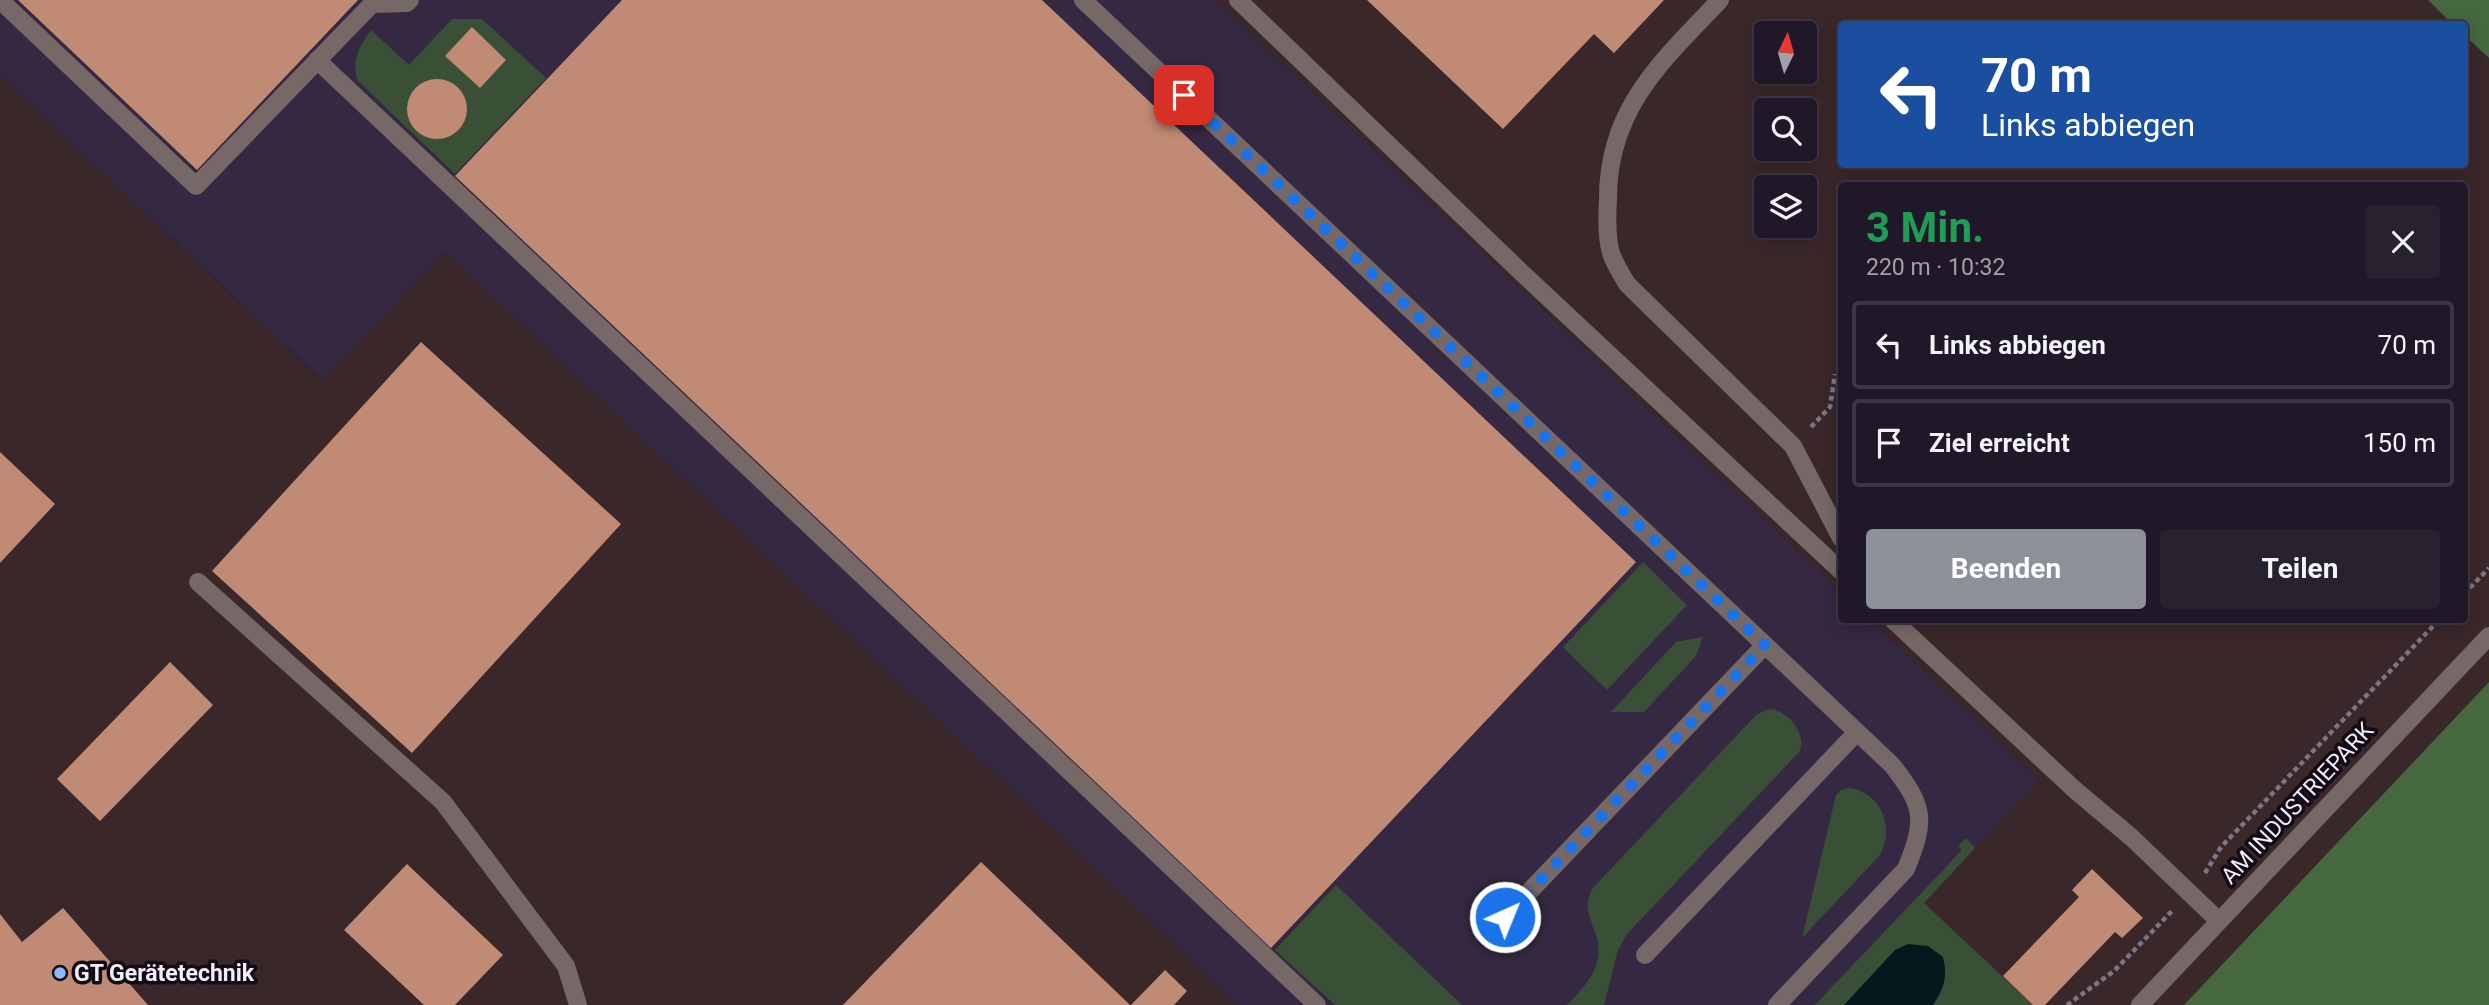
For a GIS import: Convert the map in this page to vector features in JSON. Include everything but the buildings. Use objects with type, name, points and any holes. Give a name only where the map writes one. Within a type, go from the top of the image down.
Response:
[{"type":"street","points":[[0,0],[196,186],[372,4],[407,3],[410,0]]},
{"type":"street","points":[[1083,0],[1892,765],[1911,790],[1921,817],[1918,841],[1906,869],[1777,1005]]},
{"type":"street","points":[[1238,0],[1522,274],[1838,568]]},
{"type":"street","points":[[1720,0],[1648,78],[1615,138],[1608,174],[1611,254],[1627,284],[1793,446],[1838,532]]},
{"type":"street","points":[[317,60],[1317,1005]]},
{"type":"street","points":[[198,582],[443,802],[566,966],[578,1005]]},
{"type":"street","points":[[1896,623],[2219,920]]},
{"type":"street","name":"AM INDUSTRIEPARK","points":[[2140,1005],[2489,636]]},
{"type":"street","points":[[1505,917],[1765,645]]},
{"type":"street","points":[[1645,955],[1857,732]]},
{"type":"path","points":[[2468,590],[2489,568]]},
{"type":"path","points":[[2067,1005],[2114,971],[2202,877],[2221,847],[2436,623]]},
{"type":"shaded area","points":[[0,0],[1215,0],[1838,589],[1838,623],[1873,623],[2039,780],[1924,903],[2033,1005],[1239,1005],[445,251],[323,381],[0,75]]},
{"type":"shaded area","points":[[1215,0],[2428,0],[2449,21],[1838,21],[1838,168],[2468,168],[2468,39],[2489,58],[2489,682],[2184,1005],[2033,1005],[1923,903],[2039,780],[1873,623],[2468,623],[2468,182],[1838,182],[1838,589]]},
{"type":"shaded area","points":[[0,75],[322,381],[445,251],[1239,1005],[0,1005]]},
{"type":"green space","points":[[2428,0],[2489,0],[2489,58],[2468,39],[2468,21],[2449,21]]},
{"type":"green space","points":[[452,19],[482,19],[546,78],[455,174],[358,81],[355,67],[360,48],[371,30],[409,65]]},
{"type":"green space","points":[[1643,562],[1687,605],[1607,690],[1563,647]]},
{"type":"green space","points":[[1703,637],[1696,656],[1644,712],[1611,712],[1676,642]]},
{"type":"green space","points":[[2489,682],[2489,1005],[2184,1005]]},
{"type":"green space","points":[[1770,709],[1783,714],[1794,724],[1800,737],[1800,751],[1627,934],[1618,950],[1604,1005],[1567,1005],[1588,981],[1597,963],[1598,943],[1588,906],[1592,889],[1757,714]]},
{"type":"green space","points":[[1849,788],[1869,796],[1882,812],[1886,833],[1884,844],[1880,855],[1802,938],[1836,795]]},
{"type":"green space","points":[[1966,838],[1975,848],[1924,903],[2033,1005],[1815,1005],[1962,850],[1958,846]]},
{"type":"green space","points":[[1336,885],[1462,1005],[1335,1005],[1275,950]]},
{"type":"water","points":[[1908,944],[1928,946],[1943,957],[1944,982],[1933,1005],[1844,1005],[1895,950]]},
{"type":"place","name":"GT Gerätetechnik","points":[[60,973]]},
{"type":"route","points":[[1184,95],[1765,645],[1505,917]]}]
